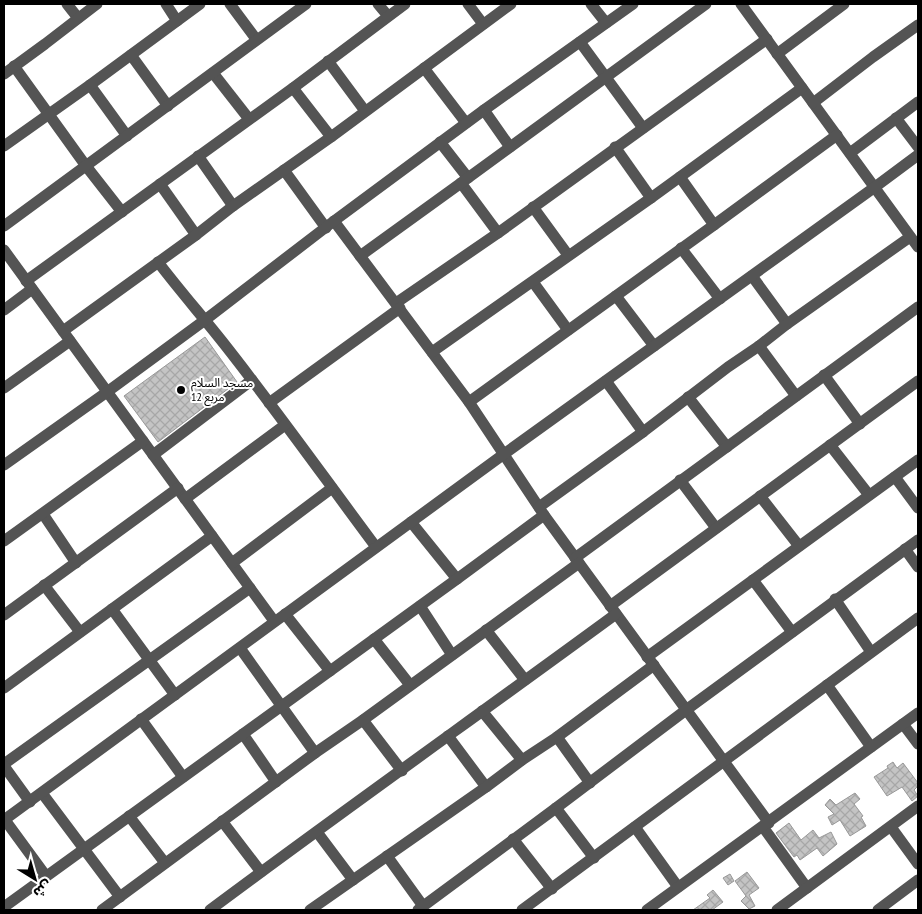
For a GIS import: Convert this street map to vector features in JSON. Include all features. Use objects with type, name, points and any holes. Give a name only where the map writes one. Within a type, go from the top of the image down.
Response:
[{"type":"street","points":[[67,4],[78,18]]},
{"type":"street","points":[[4,74],[97,4]]},
{"type":"street","points":[[166,4],[177,21]]},
{"type":"street","points":[[4,146],[200,4]]},
{"type":"street","points":[[230,4],[256,39]]},
{"type":"street","points":[[4,226],[306,4]]},
{"type":"street","points":[[378,4],[388,16]]},
{"type":"street","points":[[4,310],[29,285],[122,212],[405,4]]},
{"type":"street","points":[[468,4],[483,24]]},
{"type":"street","points":[[4,388],[158,262],[510,4]]},
{"type":"street","points":[[591,4],[606,23]]},
{"type":"street","points":[[5,462],[107,392],[440,142],[633,4]]},
{"type":"street","points":[[360,256],[706,4]]},
{"type":"street","points":[[742,4],[918,247]]},
{"type":"street","points":[[778,54],[844,4]]},
{"type":"street","points":[[814,103],[918,25]]},
{"type":"street","points":[[269,403],[533,207],[767,39]]},
{"type":"street","points":[[580,42],[643,128]]},
{"type":"street","points":[[130,55],[168,106]]},
{"type":"street","points":[[328,61],[365,111]]},
{"type":"street","points":[[14,66],[86,166],[122,212]]},
{"type":"street","points":[[424,68],[466,123]]},
{"type":"street","points":[[214,73],[249,119]]},
{"type":"street","points":[[90,85],[127,136]]},
{"type":"street","points":[[293,88],[330,137]]},
{"type":"street","points":[[432,352],[651,198],[802,88]]},
{"type":"street","points":[[850,154],[918,102]]},
{"type":"street","points":[[484,110],[510,147]]},
{"type":"street","points":[[896,118],[918,147]]},
{"type":"street","points":[[469,402],[836,135]]},
{"type":"street","points":[[440,142],[498,233]]},
{"type":"street","points":[[616,148],[651,198]]},
{"type":"street","points":[[46,876],[4,820],[240,648],[274,621],[875,188],[918,155]]},
{"type":"street","points":[[198,156],[233,206]]},
{"type":"street","points":[[284,170],[330,225],[360,256],[469,402],[541,511],[724,762],[807,888]]},
{"type":"street","points":[[680,177],[714,225]]},
{"type":"street","points":[[160,184],[196,235]]},
{"type":"street","points":[[533,207],[568,255]]},
{"type":"street","points":[[4,907],[457,579],[688,397],[910,237]]},
{"type":"street","points":[[681,248],[720,299]]},
{"type":"street","points":[[4,250],[274,621]]},
{"type":"street","points":[[158,262],[252,380],[376,547]]},
{"type":"street","points":[[752,276],[788,324]]},
{"type":"street","points":[[533,282],[568,330]]},
{"type":"street","points":[[616,296],[654,346]]},
{"type":"street","points":[[102,910],[486,630],[680,480],[918,307]]},
{"type":"street","points":[[759,346],[796,396]]},
{"type":"street","points":[[824,376],[860,424]]},
{"type":"street","points":[[153,455],[252,380]]},
{"type":"street","points":[[606,381],[643,432]]},
{"type":"street","points":[[210,910],[525,680],[716,528],[918,382]]},
{"type":"street","points":[[688,397],[727,447]]},
{"type":"street","points":[[186,499],[285,425]]},
{"type":"street","points":[[4,541],[143,441]]},
{"type":"street","points":[[830,445],[869,496]]},
{"type":"street","points":[[310,910],[557,737],[753,580],[918,460]]},
{"type":"street","points":[[895,477],[918,508]]},
{"type":"street","points":[[680,480],[716,528]]},
{"type":"street","points":[[4,615],[178,488]]},
{"type":"street","points":[[232,563],[332,488]]},
{"type":"street","points":[[760,496],[799,546]]},
{"type":"street","points":[[43,514],[76,563]]},
{"type":"street","points":[[411,522],[457,579]]},
{"type":"street","points":[[4,688],[212,536]]},
{"type":"street","points":[[387,856],[420,908],[918,540]]},
{"type":"street","points":[[905,549],[918,568]]},
{"type":"street","points":[[753,580],[792,632]]},
{"type":"street","points":[[44,585],[80,632]]},
{"type":"street","points":[[30,802],[4,765],[250,588]]},
{"type":"street","points":[[836,600],[872,652]]},
{"type":"street","points":[[420,606],[452,655]]},
{"type":"street","points":[[112,609],[175,695]]},
{"type":"street","points":[[285,614],[330,671]]},
{"type":"street","points":[[522,910],[918,618]]},
{"type":"street","points":[[486,630],[525,680]]},
{"type":"street","points":[[374,639],[410,685]]},
{"type":"street","points":[[240,648],[315,753]]},
{"type":"street","points":[[827,685],[871,747]]},
{"type":"street","points":[[482,710],[522,760]]},
{"type":"street","points":[[647,910],[918,713]]},
{"type":"street","points":[[142,719],[184,777]]},
{"type":"street","points":[[362,720],[402,771]]},
{"type":"street","points":[[903,724],[918,744]]},
{"type":"street","points":[[243,734],[276,782]]},
{"type":"street","points":[[448,736],[486,787]]},
{"type":"street","points":[[557,737],[590,782]]},
{"type":"street","points":[[42,793],[120,897]]},
{"type":"street","points":[[777,910],[918,806]]},
{"type":"street","points":[[556,808],[594,858]]},
{"type":"street","points":[[128,816],[165,863]]},
{"type":"street","points":[[222,821],[261,872]]},
{"type":"street","points":[[891,826],[918,864]]},
{"type":"street","points":[[635,827],[678,887]]},
{"type":"street","points":[[317,832],[353,880]]},
{"type":"street","points":[[513,839],[552,888]]},
{"type":"street","points":[[878,910],[918,880]]},
{"type":"building","name":"مسجد السلام مربع 12","points":[[205,337],[237,382],[158,442],[124,396]]},
{"type":"building","points":[[893,762],[897,768],[903,763],[918,783],[914,790],[918,796],[912,801],[902,787],[887,796],[874,777],[888,768],[887,766]]},
{"type":"building","points":[[855,793],[860,799],[854,804],[863,816],[861,817],[866,826],[850,836],[840,820],[832,825],[828,817],[834,814],[825,805],[830,799],[836,805]]},
{"type":"building","points":[[789,823],[801,840],[813,830],[819,838],[831,832],[837,844],[823,856],[817,848],[800,860],[797,855],[794,857],[776,833]]},
{"type":"building","points":[[747,872],[759,888],[749,895],[755,906],[749,909],[741,901],[746,896],[735,881]]},
{"type":"building","points":[[730,874],[734,881],[728,885],[723,878]]},
{"type":"building","points":[[713,890],[723,902],[712,910],[693,910],[710,898],[707,895]]},
{"type":"place","name":"مسجد السلام مربع 12","points":[[181,390]]}]
